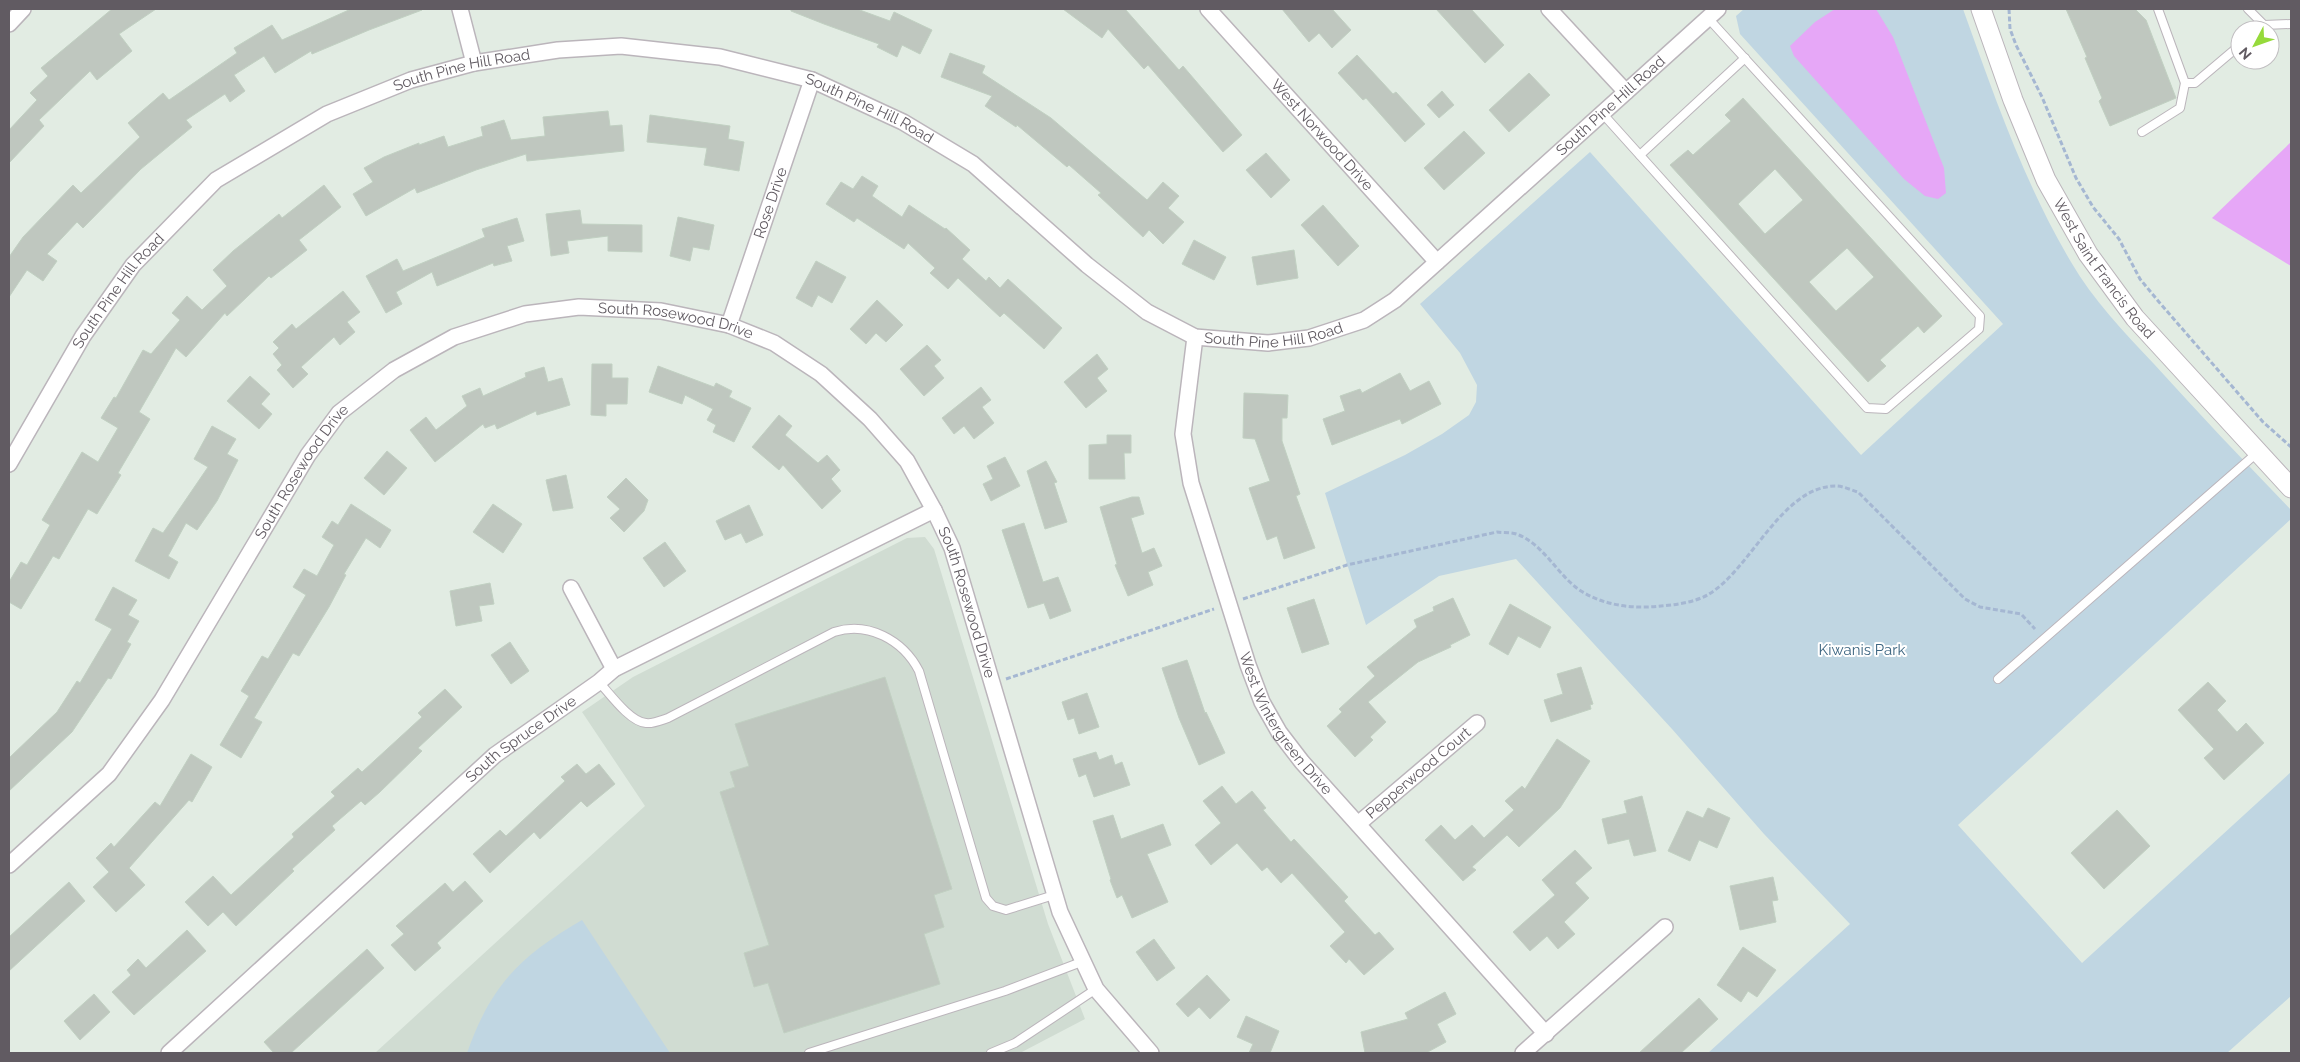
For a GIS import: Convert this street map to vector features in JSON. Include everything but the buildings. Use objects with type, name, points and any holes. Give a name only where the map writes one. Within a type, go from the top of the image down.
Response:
[{"type":"street","points":[[9,24],[23,9]]},
{"type":"street","points":[[460,9],[474,63]]},
{"type":"street","name":"West Norwood Drive","points":[[1208,9],[1436,262]]},
{"type":"street","points":[[1549,9],[1626,92]]},
{"type":"street","name":"West Saint Francis Road","points":[[1981,9],[2013,100],[2046,180],[2088,254],[2135,318],[2291,488]]},
{"type":"street","name":"South Pine Hill Road","points":[[9,464],[83,336],[133,265],[216,180],[328,114],[411,80],[474,63],[558,50],[621,46],[720,57],[812,80],[903,122],[973,164],[1087,266],[1146,312],[1195,337],[1268,343],[1309,338],[1364,320],[1395,300],[1713,13]]},
{"type":"street","name":"Rose Drive","points":[[729,325],[812,80]]},
{"type":"street","name":"South Rosewood Drive","points":[[9,865],[109,774],[162,700],[308,455],[339,413],[394,370],[454,337],[525,314],[579,307],[661,311],[729,325],[774,343],[821,374],[870,419],[907,461],[952,548],[1060,912],[1096,989],[1151,1053]]},
{"type":"street","name":"West Wintergreen Drive","points":[[1195,337],[1183,434],[1191,483],[1262,702],[1279,732],[1302,762],[1546,1034]]},
{"type":"street","name":"South Spruce Drive","points":[[169,1053],[495,755],[599,682],[614,669],[934,510]]},
{"type":"street","points":[[571,588],[614,669]]},
{"type":"street","name":"Pepperwood Court","points":[[1358,824],[1477,722]]},
{"type":"street","points":[[1523,1053],[1665,927]]},
{"type":"lane","points":[[2142,132],[2180,108],[2184,83],[2158,9]]},
{"type":"lane","points":[[2248,9],[2256,20]]},
{"type":"lane","points":[[1602,113],[1867,408],[1886,408],[1979,329],[1980,316],[1745,58],[1713,13]]},
{"type":"lane","points":[[2184,83],[2195,83],[2230,53]]},
{"type":"lane","points":[[1640,155],[1745,58]]},
{"type":"lane","points":[[1998,679],[2258,452]]},
{"type":"lane","points":[[599,682],[636,721],[646,723],[668,718],[834,632],[851,628],[874,631],[902,648],[914,660],[919,670],[986,898],[993,906],[1006,910],[1054,895]]},
{"type":"lane","points":[[809,1053],[1004,992],[1084,962]]},
{"type":"lane","points":[[991,1053],[1015,1043],[1096,989]]},
{"type":"path","points":[[2009,9],[2010,30],[2016,45],[2042,97],[2076,178],[2093,207],[2118,239],[2140,279],[2263,422],[2291,447]]},
{"type":"path","points":[[1003,680],[1347,565],[1497,532],[1518,534],[1532,542],[1580,590],[1606,603],[1628,607],[1662,606],[1692,600],[1709,594],[1727,578],[1793,504],[1814,490],[1836,486],[1858,492],[1966,600],[1980,607],[2022,614],[2044,639]]},
{"type":"shaded area","points":[[1835,9],[1876,9],[1893,37],[1944,168],[1946,193],[1938,199],[1925,196],[1904,179],[1794,56],[1790,46],[1815,22]]},
{"type":"shaded area","points":[[2291,142],[2291,266],[2212,218]]},
{"type":"shaded area","points":[[925,537],[934,549],[1048,924],[1085,1019],[1020,1053],[375,1053],[645,806],[582,712],[633,677],[907,538]]},
{"type":"green space","name":"Kiwanis Park","points":[[1744,9],[1963,9],[1998,106],[2024,170],[2054,232],[2080,276],[2120,328],[2291,510],[2291,519],[1958,825],[2082,963],[2291,772],[2291,996],[2227,1053],[1708,1053],[1850,924],[1764,834],[1672,729],[1516,559],[1439,576],[1366,625],[1325,493],[1405,455],[1442,434],[1469,415],[1476,402],[1477,385],[1460,353],[1420,304],[1590,152],[1861,455],[2003,324],[1740,34],[1736,16]]},
{"type":"green space","points":[[582,920],[670,1053],[467,1053],[486,1009],[510,974],[541,946]]}]
